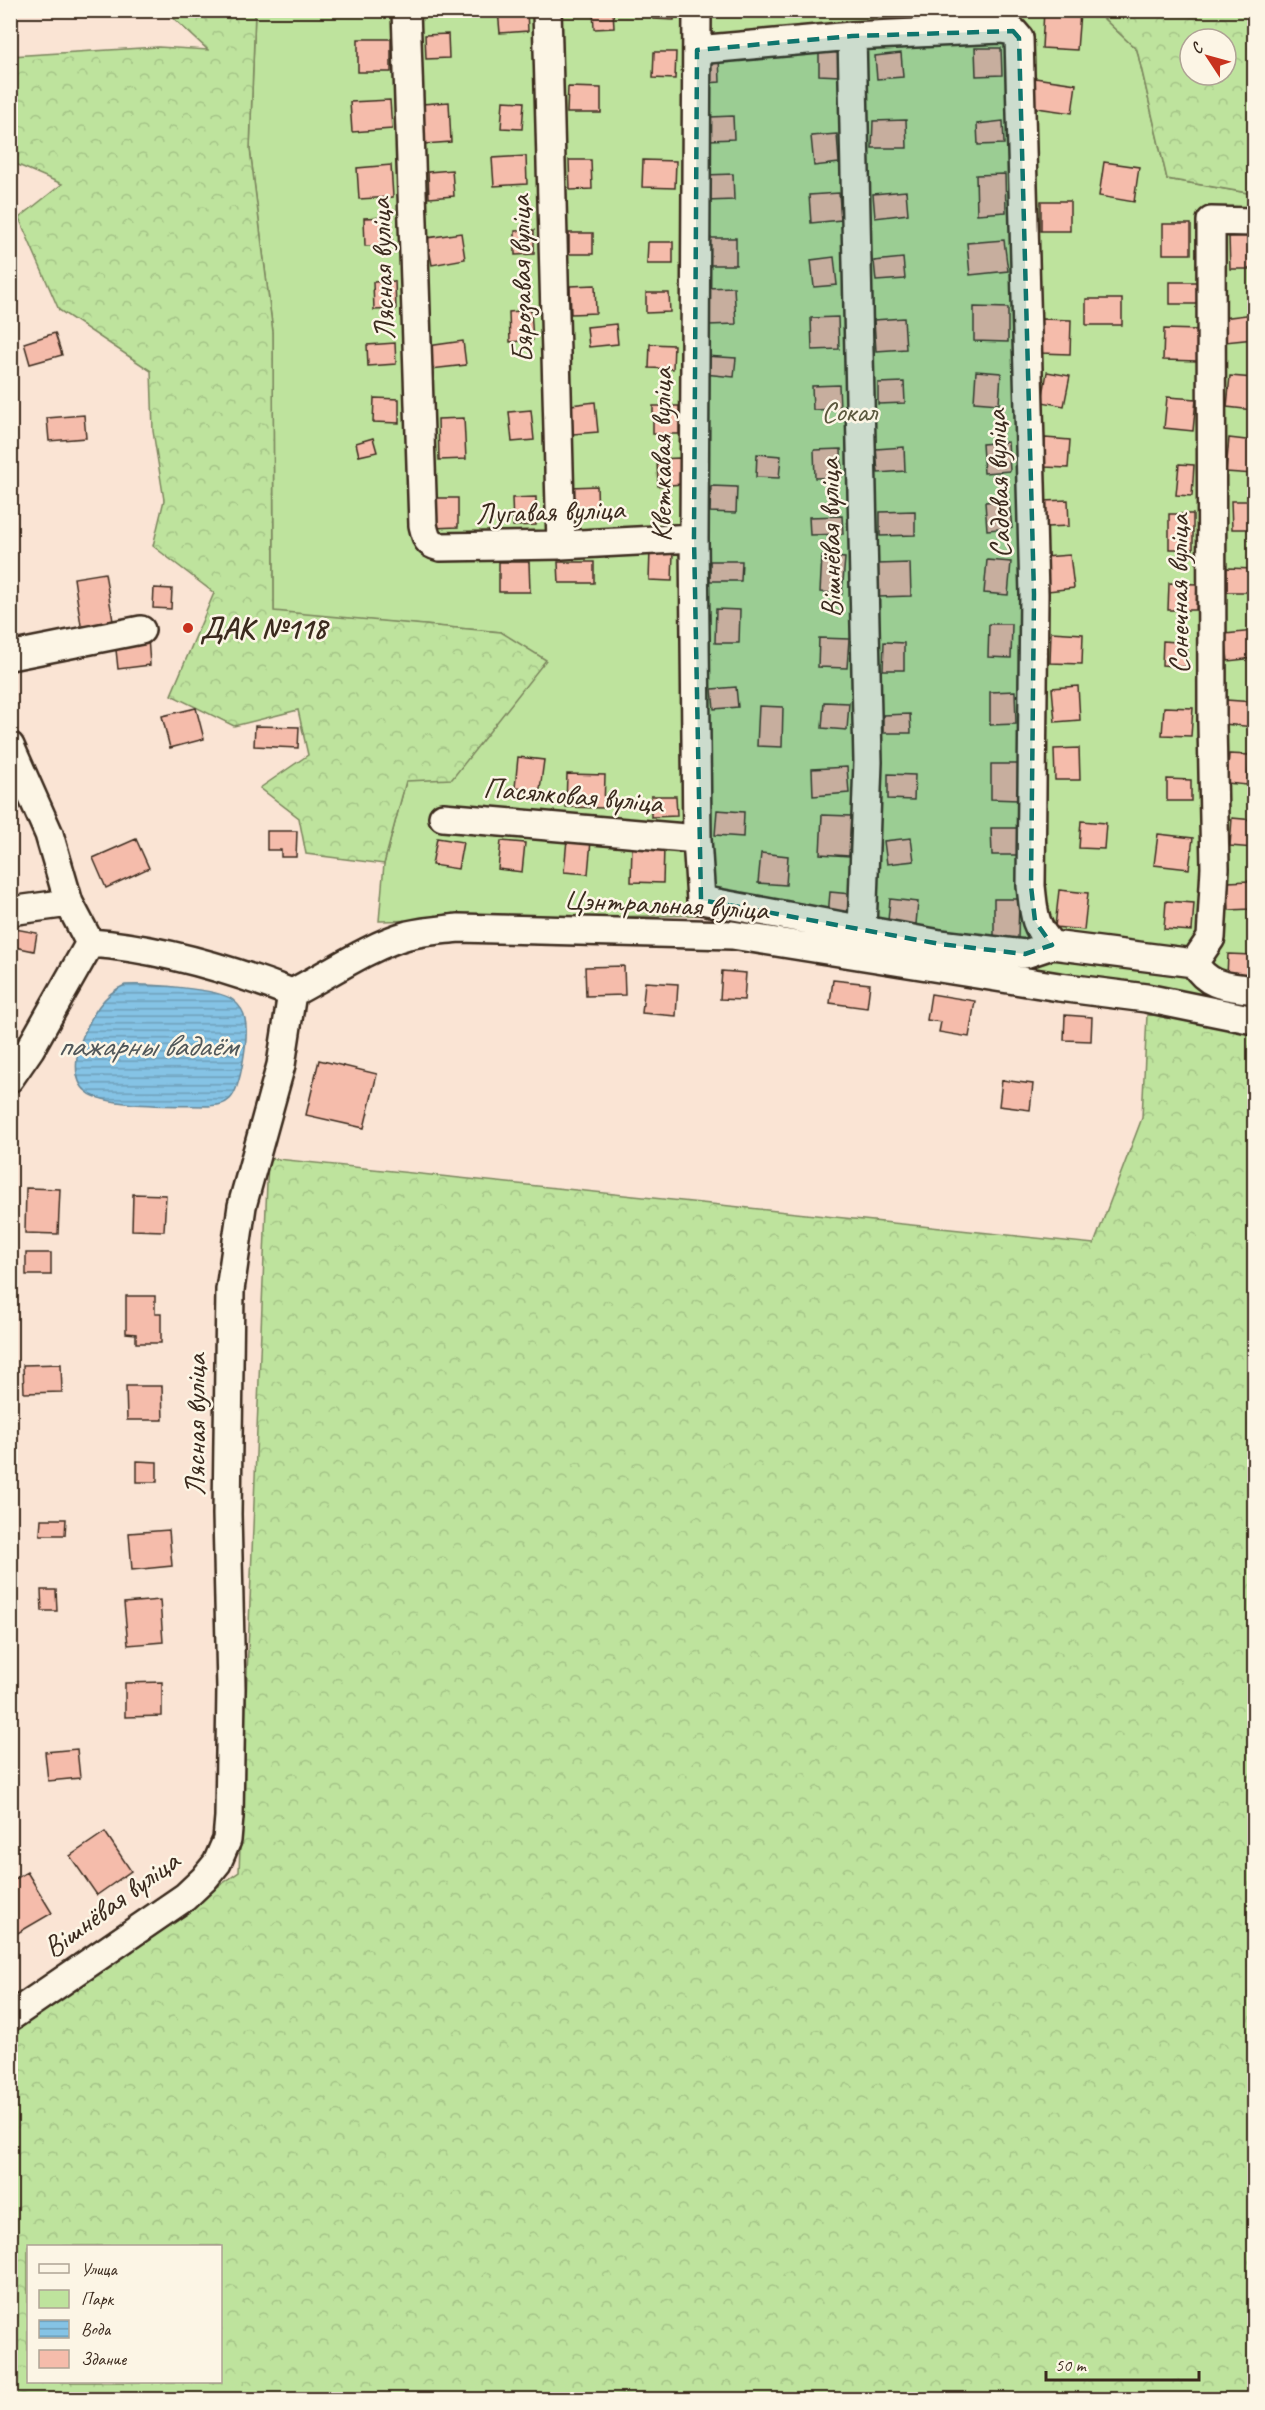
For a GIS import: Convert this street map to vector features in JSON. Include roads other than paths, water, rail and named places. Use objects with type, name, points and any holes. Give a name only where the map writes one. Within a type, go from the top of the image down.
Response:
[{"type":"street","name":"Лясная вуліца","points":[[406,10],[423,525]]},
{"type":"street","name":"Бярозавая вуліца","points":[[547,10],[561,545]]},
{"type":"street","name":"Кветкавая вуліца","points":[[697,10],[694,538],[697,839],[701,900],[862,930]]},
{"type":"street","name":"Садовая вуліца","points":[[852,36],[1000,29],[1012,31],[1019,38],[1034,594],[1031,886],[1035,921],[1042,935],[1052,945]]},
{"type":"street","points":[[697,50],[852,36]]},
{"type":"street","name":"Вішнёвая вуліца","points":[[852,36],[868,762],[862,930]]},
{"type":"street","name":"Сонечная вуліца","points":[[1194,963],[1211,938],[1215,868],[1212,724],[1211,220],[1254,222]]},
{"type":"street","name":"Лугавая вуліца","points":[[423,525],[426,538],[431,545],[440,547],[561,545],[694,538]]},
{"type":"street","points":[[10,656],[141,630]]},
{"type":"street","points":[[10,746],[49,834],[69,903],[90,943]]},
{"type":"street","name":"Пасялковая вуліца","points":[[443,817],[697,839]]},
{"type":"street","points":[[10,911],[69,903]]},
{"type":"street","name":"Цэнтральная вуліца","points":[[292,993],[383,944],[406,936],[459,928],[732,935],[1059,987],[1146,998],[1254,1020]]},
{"type":"street","points":[[862,930],[940,944],[1025,954],[1052,945],[1194,963],[1200,972],[1215,984],[1254,990]]},
{"type":"street","points":[[90,943],[134,948],[212,965],[292,993]]},
{"type":"street","points":[[10,1078],[30,1049],[90,943]]},
{"type":"street","points":[[1146,998],[1152,959]]},
{"type":"street","name":"Лясная вуліца","points":[[217,1863],[227,1840],[229,1817],[231,1688],[227,1491],[230,1290],[242,1206],[281,1065],[292,993]]},
{"type":"street","name":"Вішнёвая вуліца","points":[[10,2017],[185,1897],[217,1863]]},
{"type":"water","name":"пажарны вадаём","points":[[125,985],[164,986],[213,992],[237,1004],[244,1016],[246,1037],[238,1084],[228,1101],[209,1106],[127,1103],[96,1097],[82,1087],[76,1066],[83,1036],[94,1013],[104,1000]]},
{"type":"place","name":"ДАК №118","points":[[188,628]]},
{"type":"park label","name":"Сокал","points":[[849,411]]}]
